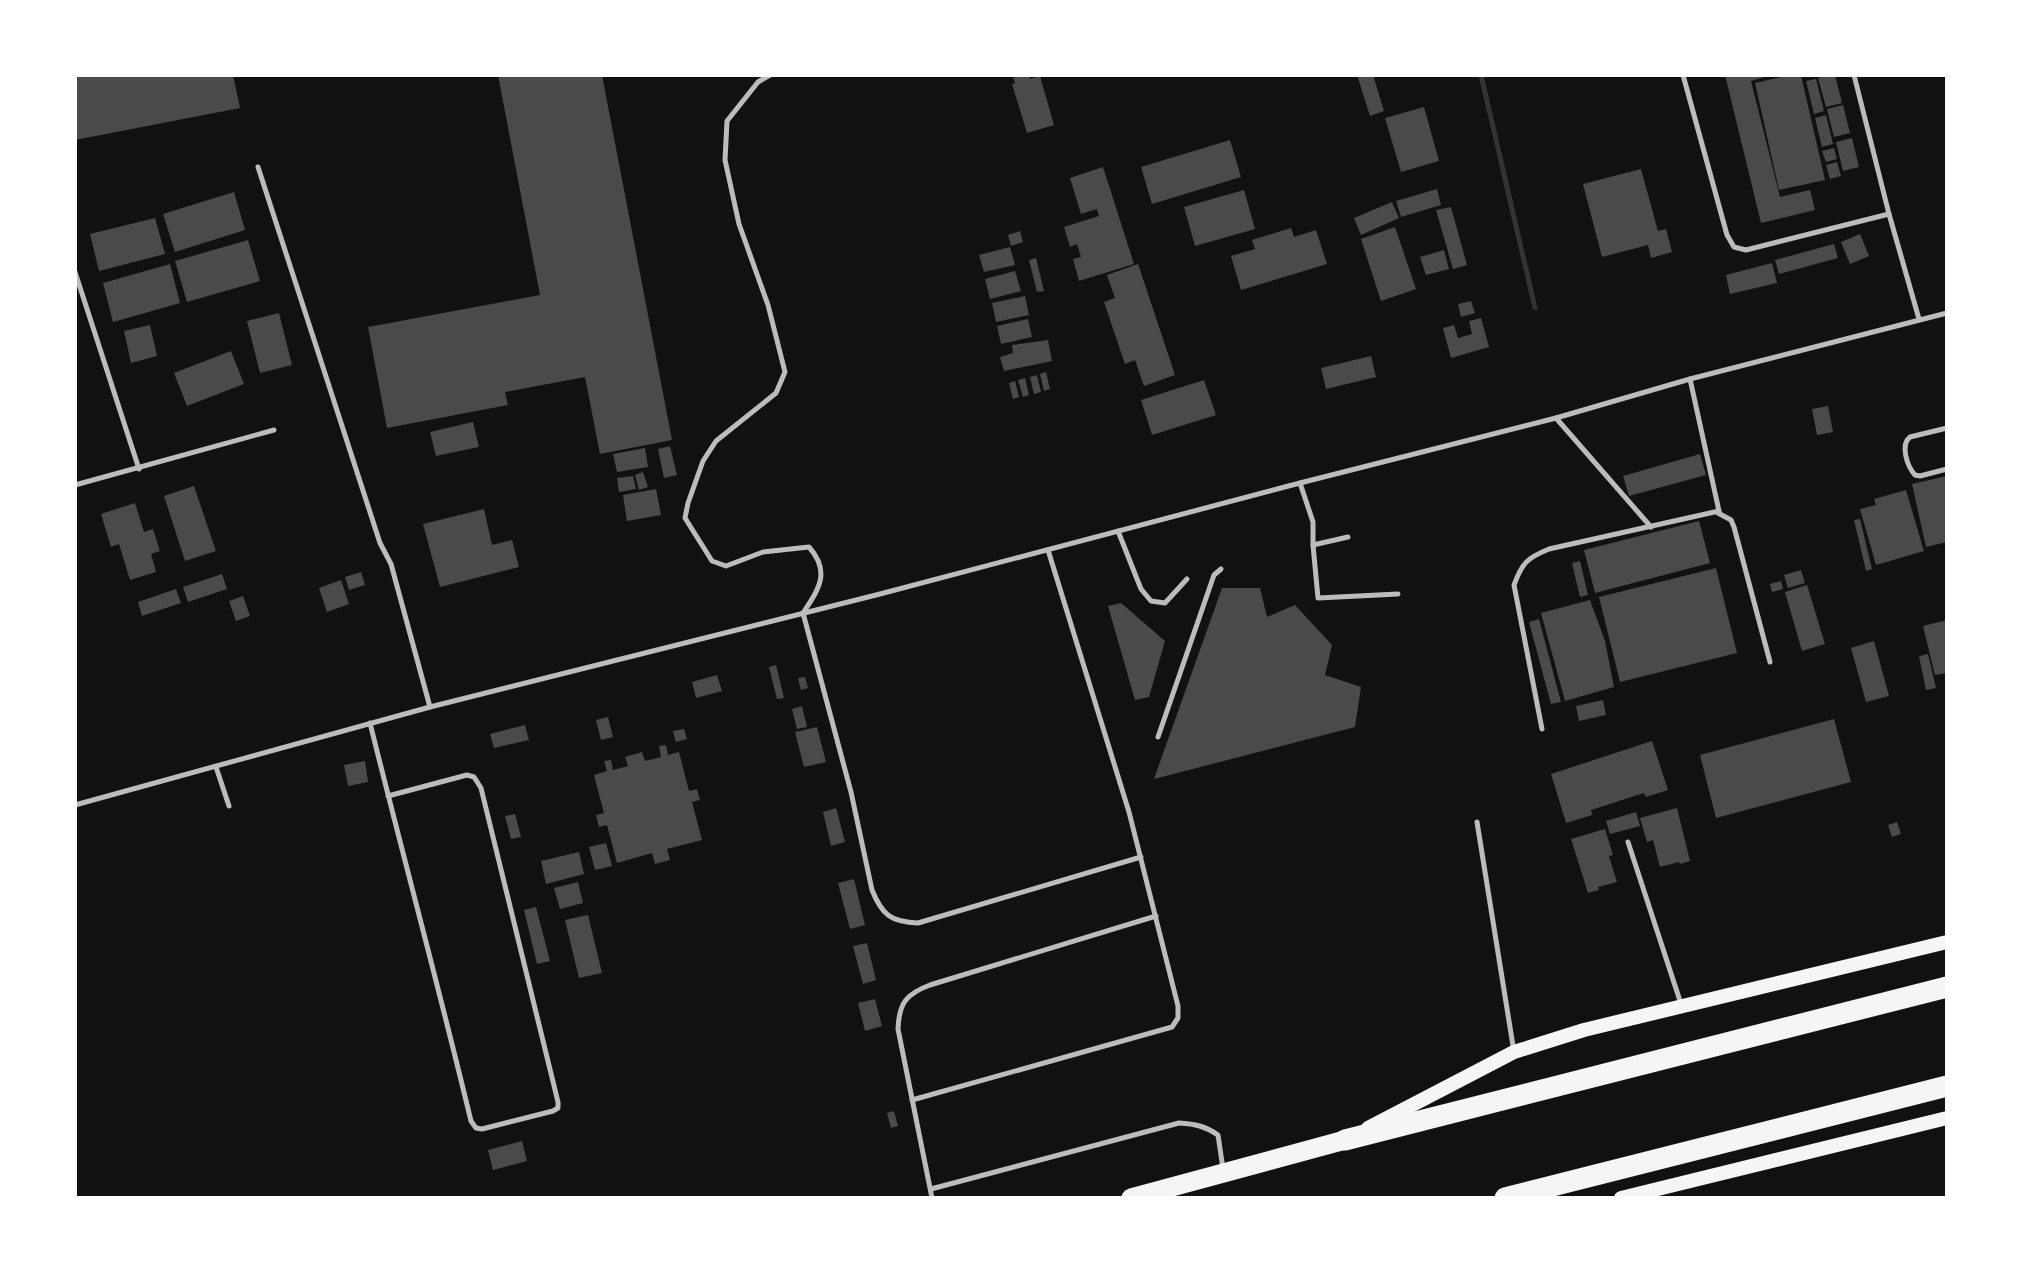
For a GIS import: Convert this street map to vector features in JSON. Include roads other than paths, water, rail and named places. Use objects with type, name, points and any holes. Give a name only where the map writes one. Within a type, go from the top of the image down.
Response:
[{"type":"highway","points":[[1132,1198],[1345,1140],[1947,987]]},
{"type":"highway","points":[[1506,1198],[1947,1086]]},
{"type":"main road","points":[[1345,1140],[1514,1052],[1584,1030],[1947,942]]},
{"type":"main road","points":[[1621,1198],[1947,1118]]},
{"type":"lane","points":[[770,75],[758,82],[727,121],[725,160],[738,224],[768,305],[785,372],[776,393],[716,441],[703,461],[685,519],[712,561],[726,566],[763,552],[809,547],[818,558],[822,572],[816,593],[803,613],[850,792],[872,890],[877,903],[888,916],[900,923],[918,923],[1141,857]]},
{"type":"lane","points":[[1683,75],[1727,235],[1734,247],[1746,250],[1889,214]]},
{"type":"lane","points":[[1854,75],[1919,319]]},
{"type":"lane","points":[[258,167],[376,530],[391,564],[430,707]]},
{"type":"lane","points":[[75,272],[139,468]]},
{"type":"lane","points":[[75,805],[430,707],[1048,550],[1947,313]]},
{"type":"lane","points":[[1690,379],[1718,513],[1731,520],[1734,527],[1770,662]]},
{"type":"lane","points":[[1556,418],[1651,527]]},
{"type":"lane","points":[[1947,428],[1910,437],[1904,446],[1910,470],[1914,475],[1947,469]]},
{"type":"lane","points":[[75,485],[274,430]]},
{"type":"lane","points":[[1300,483],[1312,522],[1318,597],[1398,594]]},
{"type":"lane","points":[[1542,729],[1517,607],[1514,585],[1520,568],[1531,556],[1549,549],[1719,511]]},
{"type":"lane","points":[[1118,531],[1141,589],[1151,601],[1165,603],[1187,579]]},
{"type":"lane","points":[[1312,545],[1348,537]]},
{"type":"lane","points":[[912,1100],[1172,1027],[1178,1018],[1178,1006],[1156,916],[1116,767],[1048,550]]},
{"type":"lane","points":[[1158,737],[1214,575],[1221,569]]},
{"type":"lane","points":[[370,723],[388,796],[422,920],[433,975],[471,1121],[476,1128],[482,1129],[553,1111],[558,1108],[558,1102],[481,788],[474,777],[467,775],[388,796]]},
{"type":"lane","points":[[215,767],[229,806]]},
{"type":"lane","points":[[1477,822],[1514,1052]]},
{"type":"lane","points":[[1628,842],[1682,1007]]},
{"type":"lane","points":[[932,1198],[898,1029],[904,1000],[914,991],[1156,916]]},
{"type":"lane","points":[[931,1189],[1179,1123],[1196,1124],[1217,1135],[1223,1172]]},
{"type":"waterway","points":[[1481,75],[1535,308]]}]
